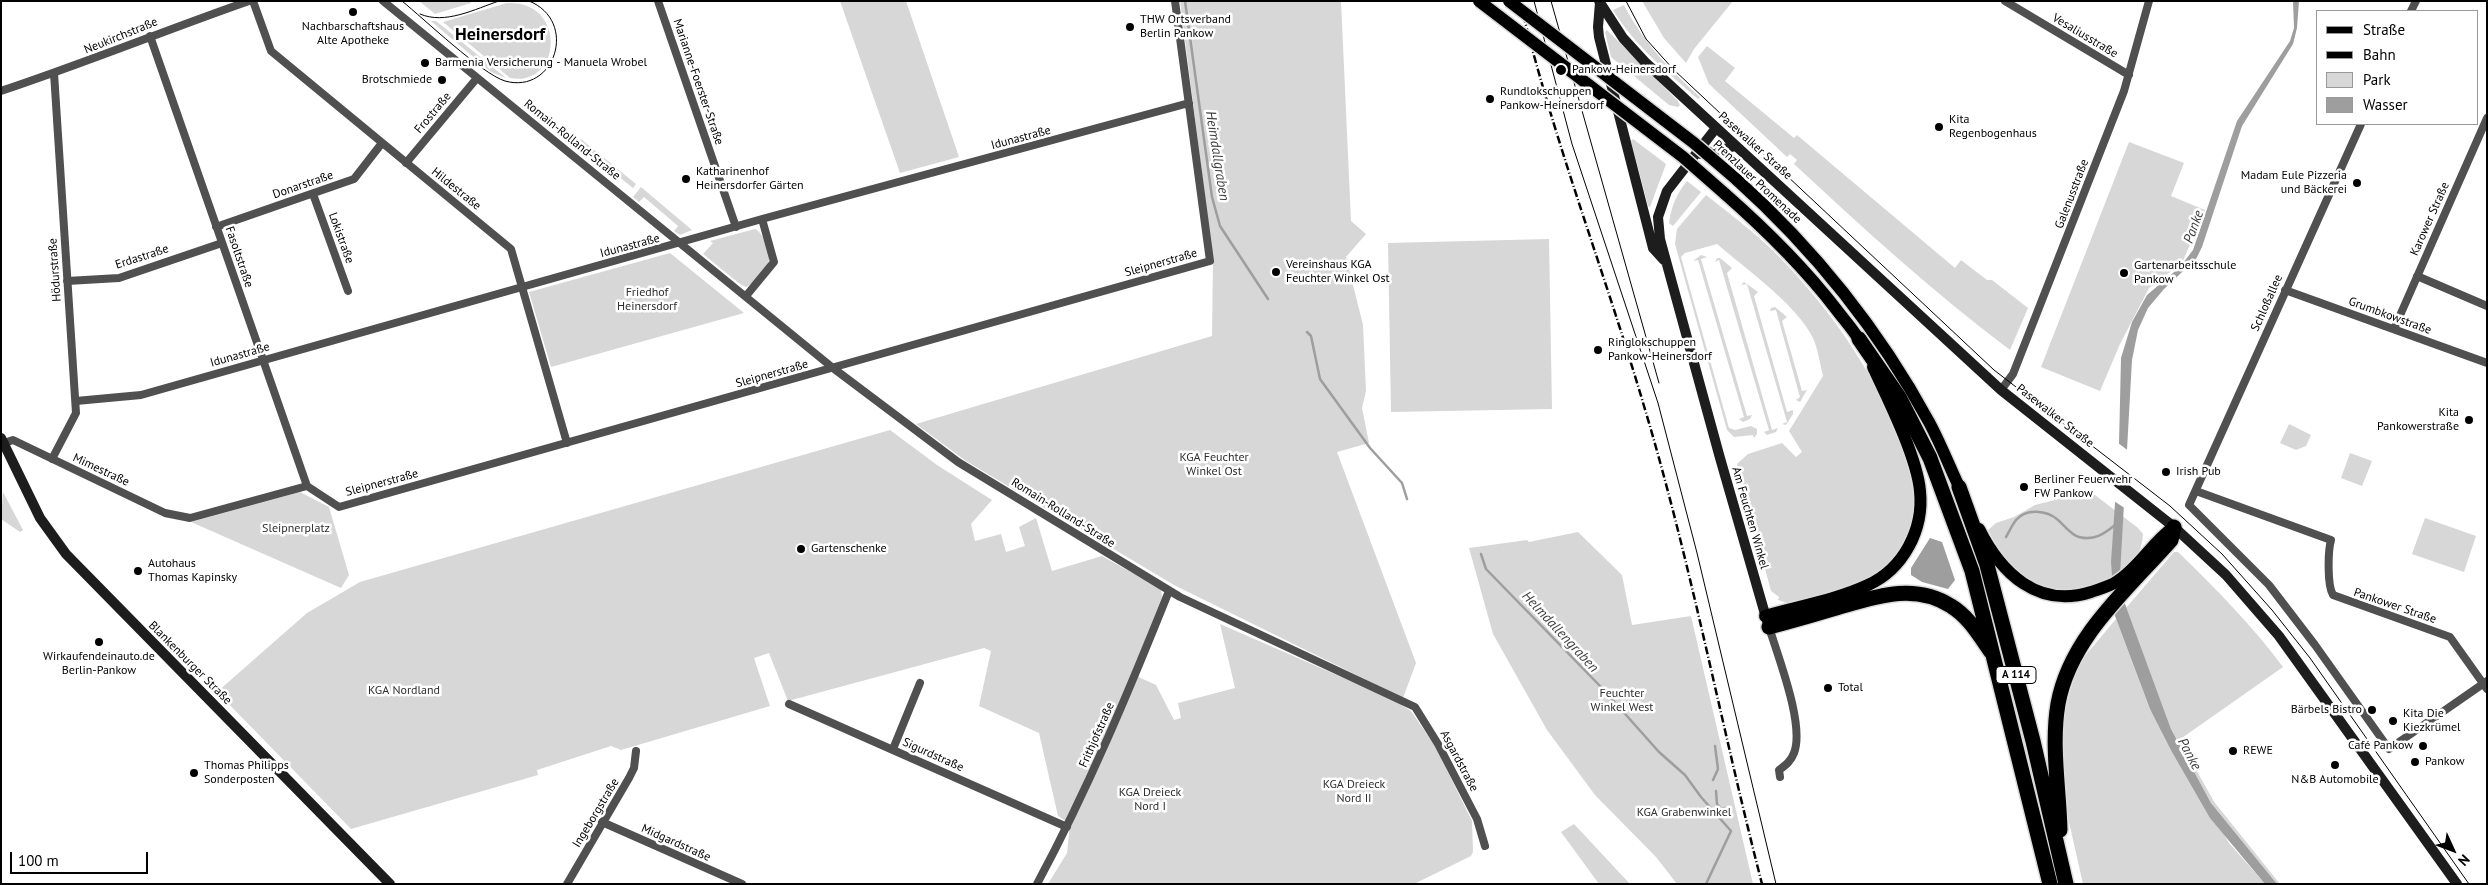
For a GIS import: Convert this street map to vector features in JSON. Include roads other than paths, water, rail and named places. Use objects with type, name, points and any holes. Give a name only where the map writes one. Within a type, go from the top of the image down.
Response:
[{"type":"highway","name":"A 114","points":[[1859,339],[1899,397],[1930,458],[1972,571],[2050,884]]},
{"type":"highway","name":"A 114","points":[[1959,487],[1987,565],[2033,741],[2066,884]]},
{"type":"highway","points":[[2061,865],[2056,740],[2058,703],[2065,681],[2083,641],[2109,608],[2171,540],[2174,527]]},
{"type":"highway","points":[[1767,622],[1876,596],[1894,593],[1920,594],[1941,600],[1961,613],[1972,624],[1995,659]]},
{"type":"main road","points":[[1479,1],[1683,158],[1765,229],[1797,262],[1859,339],[1914,466],[1920,492],[1917,527],[1909,547],[1900,561],[1876,581],[1859,589],[1767,622]]},
{"type":"main road","name":"Prenzlauer Promenade","points":[[1509,1],[1694,143],[1736,179],[1776,216],[1839,284],[1910,389],[1933,430],[1959,487],[1998,561],[2033,590],[2066,597],[2084,594],[2117,582],[2162,535],[2174,527]]},
{"type":"main road","name":"Pasewalker Straße","points":[[1600,2],[1634,50],[2001,390],[2127,488],[2174,527],[2226,575],[2279,636],[2457,884]]},
{"type":"main road","name":"Am Feuchten Winkel","points":[[1600,2],[1598,26],[1607,69],[1653,248],[1665,261]]},
{"type":"main road","name":"Am Feuchten Winkel","points":[[1716,128],[1667,192],[1658,217],[1665,261],[1767,622]]},
{"type":"main road","points":[[1693,156],[1736,146]]},
{"type":"main road","name":"Blankenburger Straße","points":[[2,440],[40,518],[66,554],[387,883]]},
{"type":"street","name":"Neukirchstraße","points":[[1,91],[99,58],[150,36],[249,1]]},
{"type":"street","name":"Hildestraße","points":[[253,1],[271,51],[511,249],[567,443]]},
{"type":"street","name":"Romain-Rolland-Straße","points":[[383,1],[833,368],[958,462],[1169,591],[1205,610],[1398,699]]},
{"type":"street","name":"Marianne-Foerster-Straße","points":[[658,1],[736,227]]},
{"type":"street","points":[[1175,1],[1189,103]]},
{"type":"street","name":"Vesaliusstraße","points":[[2005,1],[2129,75]]},
{"type":"street","name":"Galenusstraße","points":[[2001,390],[2013,374],[2129,75],[2149,1]]},
{"type":"street","name":"Fasoltstraße","points":[[150,36],[307,486]]},
{"type":"street","name":"Hödurstraße","points":[[52,459],[76,413],[54,73]]},
{"type":"street","name":"Frostraße","points":[[406,163],[477,78]]},
{"type":"street","name":"Idunastraße","points":[[76,401],[141,395],[681,244],[762,219],[1189,103]]},
{"type":"street","name":"Sleipnerstraße","points":[[307,486],[339,507],[1210,261],[1189,103]]},
{"type":"street","name":"Karower Straße","points":[[2394,329],[2487,118]]},
{"type":"street","name":"Schloßallee","points":[[2361,125],[2189,505],[2269,585],[2315,645],[2389,749]]},
{"type":"street","name":"Donarstraße","points":[[216,227],[354,179],[382,143]]},
{"type":"street","name":"Lokistraße","points":[[313,194],[348,291]]},
{"type":"street","points":[[746,296],[774,262],[762,219]]},
{"type":"street","name":"Erdastraße","points":[[67,281],[119,278],[222,243]]},
{"type":"street","points":[[2417,276],[2487,306]]},
{"type":"street","name":"Grumbkowstraße","points":[[2285,290],[2487,363]]},
{"type":"street","name":"Mimestraße","points":[[2,440],[13,440],[165,513],[190,518],[307,486]]},
{"type":"street","name":"Pankower Straße","points":[[2196,491],[2331,540],[2329,547],[2330,581],[2333,595],[2450,637],[2486,684],[2389,749]]},
{"type":"street","name":"Frithjofstraße","points":[[1037,884],[1067,827],[1105,745],[1169,591]]},
{"type":"street","name":"Am Feuchten Winkel","points":[[1767,622],[1796,719],[1795,752],[1788,764],[1779,770],[1780,777]]},
{"type":"street","points":[[893,749],[920,683]]},
{"type":"street","name":"Asgardstraße","points":[[1398,699],[1415,707],[1438,744],[1477,819],[1485,846]]},
{"type":"street","name":"Sigurdstraße","points":[[789,704],[1067,827]]},
{"type":"street","name":"Ingeborgstraße","points":[[567,884],[629,778],[634,768],[636,750]]},
{"type":"street","name":"Midgardstraße","points":[[602,822],[742,884]]},
{"type":"water","points":[[2293,1],[2299,1],[2297,28],[2293,44],[2242,126],[2202,247],[2196,259],[2164,289],[2148,308],[2138,330],[2132,360],[2120,575],[2125,604],[2171,729],[2211,803],[2277,884],[2265,884],[2210,818],[2150,709],[2115,616],[2111,562],[2119,444],[2121,358],[2132,322],[2147,295],[2180,267],[2193,250],[2237,121],[2290,41],[2294,28]]},
{"type":"water","points":[[1930,538],[1942,542],[1955,580],[1948,589],[1922,582],[1911,575],[1911,568]]},
{"type":"waterway","name":"Heimdallgraben","points":[[1185,1],[1212,197],[1220,226],[1268,299]]},
{"type":"waterway","name":"Heimdallgraben","points":[[1307,332],[1311,336],[1320,379],[1370,448],[1402,483],[1407,499]]},
{"type":"waterway","points":[[2006,537],[2016,520],[2020,516],[2031,512],[2048,514],[2058,520],[2073,534],[2084,538],[2098,536],[2115,525]]},
{"type":"waterway","name":"Helmdallengraben","points":[[1481,554],[1486,569],[1602,688],[1659,752],[1685,775],[1701,797],[1731,831],[1706,884]]},
{"type":"waterway","points":[[1713,780],[1718,769],[1715,746]]},
{"type":"waterway","points":[[1716,791],[1717,804],[1721,809],[1725,808],[1730,811]]},
{"type":"tram line","points":[[402,1],[482,68],[505,81],[522,82],[537,77],[548,67],[554,54],[557,39],[553,24],[544,11],[529,1]]},
{"type":"tram line","points":[[420,14],[430,17],[450,17],[499,1]]},
{"type":"tram line","points":[[1534,1],[1572,144],[1658,403],[1697,553],[1776,884]]},
{"type":"tram line","points":[[1551,1],[1659,383]]},
{"type":"tram line","points":[[1626,1],[1646,39],[1673,69],[1994,370],[2170,506],[2222,554],[2272,610],[2310,658],[2469,884]]},
{"type":"railway","points":[[1520,1],[1563,154],[1629,355],[1661,465],[1762,884]]},
{"type":"place","name":"Nachbarschaftshaus Alte Apotheke","points":[[353,12]]},
{"type":"place","name":"THW Ortsverband Berlin Pankow","points":[[1130,27]]},
{"type":"place","name":"Barmenia Versicherung - Manuela Wrobel","points":[[425,63]]},
{"type":"place","name":"Pankow-Heinersdorf","points":[[1561,70]]},
{"type":"place","name":"Brotschmiede","points":[[442,80]]},
{"type":"place","name":"Rundlokschuppen Pankow-Heinersdorf","points":[[1490,99]]},
{"type":"place","name":"Kita Regenbogenhaus","points":[[1939,127]]},
{"type":"place","name":"Katharinenhof Heinersdorfer Gärten","points":[[686,179]]},
{"type":"place","name":"Madam Eule Pizzeria und Bäckerei","points":[[2357,183]]},
{"type":"place","name":"Vereinshaus KGA Feuchter Winkel Ost","points":[[1276,272]]},
{"type":"place","name":"Gartenarbeitsschule Pankow","points":[[2124,273]]},
{"type":"place","name":"Ringlokschuppen Pankow-Heinersdorf","points":[[1598,350]]},
{"type":"place","name":"Kita Pankowerstraße","points":[[2469,420]]},
{"type":"place","name":"Irish Pub","points":[[2166,472]]},
{"type":"place","name":"Berliner Feuerwehr FW Pankow","points":[[2024,487]]},
{"type":"place","name":"Gartenschenke","points":[[801,549]]},
{"type":"place","name":"Autohaus Thomas Kapinsky","points":[[138,571]]},
{"type":"place","name":"Wirkaufendeinauto.de Berlin-Pankow","points":[[99,642]]},
{"type":"place","name":"Total","points":[[1828,688]]},
{"type":"place","name":"Bärbels Bistro","points":[[2372,710]]},
{"type":"place","name":"Kita Die Kiezkrümel","points":[[2393,721]]},
{"type":"place","name":"Café Pankow","points":[[2423,746]]},
{"type":"place","name":"REWE","points":[[2233,751]]},
{"type":"place","name":"Pankow","points":[[2415,762]]},
{"type":"place","name":"N&B Automobile","points":[[2335,765]]},
{"type":"place","name":"Thomas Philipps Sonderposten","points":[[194,773]]},
{"type":"district","name":"Heinersdorf","points":[[500,35]]},
{"type":"water label","name":"Panke","points":[[2194,227]]},
{"type":"water label","name":"Panke","points":[[2189,754]]},
{"type":"park label","name":"Friedhof Heinersdorf","points":[[647,300]]},
{"type":"park label","name":"KGA Feuchter Winkel Ost","points":[[1214,465]]},
{"type":"park label","name":"Sleipnerplatz","points":[[296,529]]},
{"type":"park label","name":"KGA Nordland","points":[[404,691]]},
{"type":"park label","name":"Feuchter Winkel West","points":[[1622,701]]},
{"type":"park label","name":"KGA Dreieck Nord II","points":[[1354,792]]},
{"type":"park label","name":"KGA Dreieck Nord I","points":[[1150,800]]},
{"type":"park label","name":"KGA Grabenwinkel","points":[[1684,813]]}]
